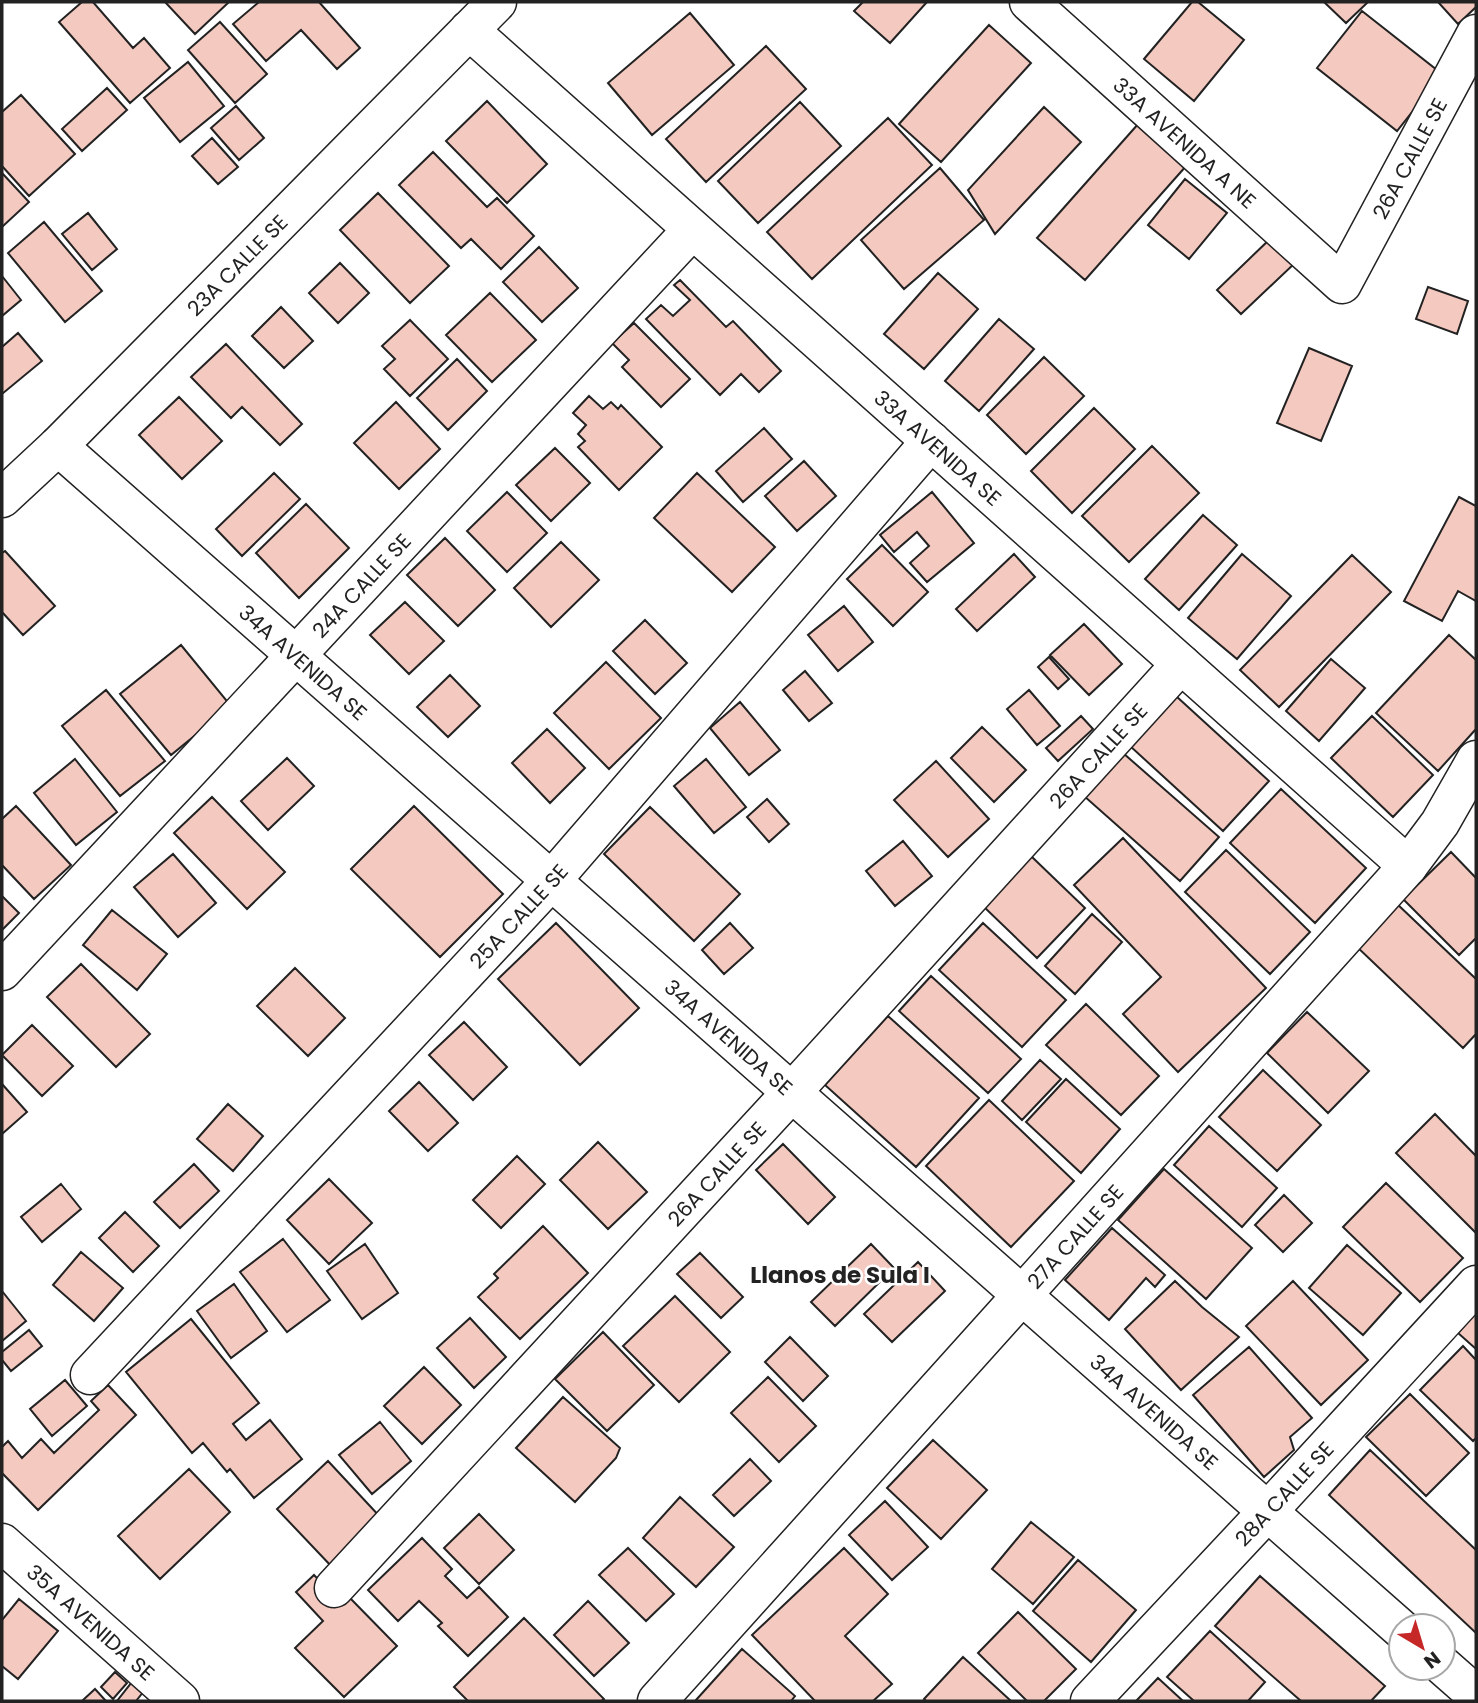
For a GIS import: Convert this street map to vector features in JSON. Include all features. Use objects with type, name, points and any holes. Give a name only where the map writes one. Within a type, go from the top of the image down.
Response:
[{"type":"street","name":"23A CALLE SE","points":[[2,498],[58,446],[497,2]]},
{"type":"street","name":"33A AVENIDA A NE","points":[[1030,2],[1342,284]]},
{"type":"street","name":"33A AVENIDA SE","points":[[469,30],[1408,866]]},
{"type":"street","name":"26A CALLE SE","points":[[1342,284],[1476,34]]},
{"type":"street","name":"24A CALLE SE","points":[[2,971],[692,230]]},
{"type":"street","name":"25A CALLE SE","points":[[89,1375],[551,881],[931,441]]},
{"type":"street","name":"34A AVENIDA SE","points":[[58,446],[1387,1617]]},
{"type":"street","name":"26A CALLE SE","points":[[334,1588],[792,1092],[1181,664]]},
{"type":"street","name":"27A CALLE SE","points":[[657,1701],[1408,866],[1440,823],[1476,760]]},
{"type":"street","name":"28A CALLE SE","points":[[1090,1701],[1476,1284]]},
{"type":"street","name":"35A AVENIDA SE","points":[[2,1543],[180,1701]]},
{"type":"street","points":[[1457,1678],[1476,1695]]},
{"type":"building","points":[[82,2],[93,2],[133,48],[144,38],[170,68],[130,103],[59,22]]},
{"type":"building","points":[[165,2],[229,2],[195,34]]},
{"type":"building","points":[[259,2],[319,2],[360,48],[337,69],[301,30],[266,61],[233,24]]},
{"type":"building","points":[[863,2],[927,2],[890,43],[854,11]]},
{"type":"building","points":[[1192,2],[1198,2],[1244,40],[1194,101],[1144,59]]},
{"type":"building","points":[[1324,2],[1368,2],[1346,23]]},
{"type":"building","points":[[1438,2],[1476,2],[1476,7],[1458,24]]},
{"type":"building","points":[[1362,11],[1442,74],[1397,131],[1317,68]]},
{"type":"building","points":[[690,13],[734,65],[652,135],[608,83]]},
{"type":"building","points":[[220,22],[267,74],[235,103],[188,50]]},
{"type":"building","points":[[989,25],[1031,63],[941,162],[899,124]]},
{"type":"building","points":[[766,46],[806,89],[706,182],[666,139]]},
{"type":"building","points":[[188,62],[224,106],[180,142],[144,98]]},
{"type":"building","points":[[107,88],[127,110],[82,151],[62,129]]},
{"type":"building","points":[[21,95],[75,154],[29,196],[2,166],[2,112]]},
{"type":"building","points":[[487,101],[547,164],[507,203],[446,141]]},
{"type":"building","points":[[800,102],[841,146],[758,223],[718,181]]},
{"type":"building","points":[[236,106],[264,138],[239,160],[211,128]]},
{"type":"building","points":[[1044,107],[1081,142],[995,234],[968,190]]},
{"type":"building","points":[[888,118],[932,165],[812,279],[767,232]]},
{"type":"building","points":[[1139,123],[1187,165],[1085,280],[1037,238]]},
{"type":"building","points":[[212,138],[238,167],[218,184],[192,156]]},
{"type":"building","points":[[433,152],[487,207],[497,198],[534,236],[501,269],[471,239],[461,248],[399,185]]},
{"type":"building","points":[[940,168],[984,220],[904,289],[861,240]]},
{"type":"building","points":[[2,173],[29,202],[2,227]]},
{"type":"building","points":[[1185,179],[1227,213],[1189,259],[1148,225]]},
{"type":"building","points":[[378,193],[449,266],[410,303],[340,230]]},
{"type":"building","points":[[88,213],[117,249],[92,270],[62,234]]},
{"type":"building","points":[[44,222],[102,291],[65,322],[8,253]]},
{"type":"building","points":[[1272,237],[1296,262],[1241,314],[1217,290]]},
{"type":"building","points":[[539,247],[578,288],[542,322],[503,282]]},
{"type":"building","points":[[340,263],[369,293],[338,323],[309,293]]},
{"type":"building","points":[[938,273],[978,309],[924,369],[884,334]]},
{"type":"building","points":[[2,276],[21,300],[2,316]]},
{"type":"building","points":[[680,280],[726,327],[733,321],[781,371],[759,392],[741,374],[720,395],[646,319],[661,305],[673,316],[690,300],[674,285]]},
{"type":"building","points":[[1428,287],[1468,301],[1457,334],[1416,319]]},
{"type":"building","points":[[490,293],[536,340],[492,382],[446,335]]},
{"type":"building","points":[[281,307],[313,341],[284,368],[252,336]]},
{"type":"building","points":[[999,319],[1034,349],[979,411],[945,381]]},
{"type":"building","points":[[410,320],[448,359],[410,396],[384,369],[395,359],[382,346]]},
{"type":"building","points":[[634,323],[690,379],[661,407],[622,367],[629,360],[612,343]]},
{"type":"building","points":[[18,333],[42,361],[2,394],[2,347]]},
{"type":"building","points":[[226,344],[302,424],[280,445],[242,407],[231,418],[191,377]]},
{"type":"building","points":[[1309,348],[1352,366],[1321,441],[1277,423]]},
{"type":"building","points":[[1044,357],[1084,396],[1026,454],[987,415]]},
{"type":"building","points":[[457,359],[487,391],[448,430],[417,398]]},
{"type":"building","points":[[589,396],[603,409],[611,402],[618,409],[621,405],[662,447],[619,490],[578,447],[585,441],[578,434],[586,425],[573,413]]},
{"type":"building","points":[[179,397],[222,441],[182,479],[139,435]]},
{"type":"building","points":[[396,402],[440,449],[399,489],[354,443]]},
{"type":"building","points":[[1094,408],[1135,449],[1072,513],[1031,471]]},
{"type":"building","points":[[764,428],[792,459],[743,502],[716,471]]},
{"type":"building","points":[[1152,446],[1199,493],[1129,562],[1082,516]]},
{"type":"building","points":[[555,448],[590,483],[551,521],[516,485]]},
{"type":"building","points":[[804,461],[836,496],[797,531],[765,496]]},
{"type":"building","points":[[274,473],[300,499],[242,556],[216,529]]},
{"type":"building","points":[[697,473],[775,547],[732,592],[654,518]]},
{"type":"building","points":[[507,492],[547,533],[507,572],[467,531]]},
{"type":"building","points":[[932,492],[974,543],[927,582],[910,563],[929,546],[917,532],[894,552],[880,535]]},
{"type":"building","points":[[1459,497],[1476,506],[1476,601],[1458,591],[1442,621],[1404,601]]},
{"type":"building","points":[[306,504],[349,548],[299,598],[256,553]]},
{"type":"building","points":[[1203,515],[1237,545],[1179,610],[1145,579]]},
{"type":"building","points":[[445,538],[495,590],[458,626],[407,575]]},
{"type":"building","points":[[561,542],[599,580],[551,627],[514,588]]},
{"type":"building","points":[[882,545],[928,592],[893,626],[847,579]]},
{"type":"building","points":[[5,551],[55,606],[23,635],[2,612],[2,553]]},
{"type":"building","points":[[1014,554],[1035,577],[977,631],[956,609]]},
{"type":"building","points":[[1242,554],[1291,596],[1237,659],[1188,618]]},
{"type":"building","points":[[1352,555],[1391,592],[1279,707],[1240,670]]},
{"type":"building","points":[[405,602],[444,641],[409,674],[370,635]]},
{"type":"building","points":[[844,606],[873,642],[838,671],[808,635]]},
{"type":"building","points":[[645,620],[687,663],[655,694],[613,651]]},
{"type":"building","points":[[1084,624],[1122,664],[1089,695],[1050,655]]},
{"type":"building","points":[[1449,635],[1476,660],[1476,729],[1438,771],[1376,713]]},
{"type":"building","points":[[181,645],[231,706],[171,755],[120,694]]},
{"type":"building","points":[[1049,657],[1069,679],[1058,689],[1038,667]]},
{"type":"building","points":[[1331,659],[1365,688],[1319,741],[1286,711]]},
{"type":"building","points":[[606,662],[661,718],[609,769],[554,713]]},
{"type":"building","points":[[805,671],[832,703],[809,721],[783,690]]},
{"type":"building","points":[[450,675],[480,706],[448,737],[417,707]]},
{"type":"building","points":[[106,690],[165,761],[120,796],[62,726]]},
{"type":"building","points":[[1029,690],[1060,726],[1037,745],[1007,709]]},
{"type":"building","points":[[1176,696],[1269,781],[1223,831],[1130,746]]},
{"type":"building","points":[[740,702],[780,750],[749,775],[710,728]]},
{"type":"building","points":[[1081,716],[1093,729],[1058,761],[1046,748]]},
{"type":"building","points":[[1372,716],[1433,775],[1393,817],[1331,758]]},
{"type":"building","points":[[982,727],[1026,770],[994,802],[951,758]]},
{"type":"building","points":[[547,729],[585,768],[550,803],[512,763]]},
{"type":"building","points":[[1123,753],[1219,837],[1180,881],[1084,796]]},
{"type":"building","points":[[287,758],[314,786],[268,830],[241,801]]},
{"type":"building","points":[[75,759],[117,812],[76,845],[34,793]]},
{"type":"building","points":[[706,759],[746,807],[714,833],[674,786]]},
{"type":"building","points":[[936,761],[989,819],[948,857],[894,800]]},
{"type":"building","points":[[1281,789],[1366,868],[1315,923],[1230,843]]},
{"type":"building","points":[[212,797],[285,872],[247,909],[174,833]]},
{"type":"building","points":[[767,799],[789,824],[769,842],[747,817]]},
{"type":"building","points":[[16,806],[71,865],[34,899],[2,865],[2,819]]},
{"type":"building","points":[[414,806],[503,894],[440,957],[351,869]]},
{"type":"building","points":[[650,807],[740,894],[694,941],[604,854]]},
{"type":"building","points":[[1123,838],[1266,988],[1178,1072],[1123,1014],[1161,977],[1074,885]]},
{"type":"building","points":[[903,841],[932,876],[895,906],[866,871]]},
{"type":"building","points":[[1226,850],[1310,932],[1270,974],[1185,892]]},
{"type":"building","points":[[1451,852],[1476,878],[1476,938],[1459,955],[1403,899]]},
{"type":"building","points":[[173,854],[216,903],[178,937],[134,887]]},
{"type":"building","points":[[1031,856],[1085,908],[1037,958],[983,906]]},
{"type":"building","points":[[2,896],[19,913],[2,930]]},
{"type":"building","points":[[1395,902],[1476,979],[1476,1034],[1463,1048],[1355,945]]},
{"type":"building","points":[[112,910],[167,954],[137,990],[83,945]]},
{"type":"building","points":[[1092,914],[1122,942],[1075,994],[1045,966]]},
{"type":"building","points":[[556,923],[639,1008],[580,1065],[498,979]]},
{"type":"building","points":[[730,923],[753,948],[724,974],[702,950]]},
{"type":"building","points":[[983,923],[1066,1000],[1022,1047],[939,970]]},
{"type":"building","points":[[81,964],[150,1034],[116,1067],[47,997]]},
{"type":"building","points":[[295,968],[345,1018],[308,1056],[257,1006]]},
{"type":"building","points":[[931,976],[1021,1059],[988,1093],[899,1011]]},
{"type":"building","points":[[1086,1004],[1159,1076],[1121,1115],[1046,1045]]},
{"type":"building","points":[[1307,1012],[1369,1071],[1328,1113],[1267,1053]]},
{"type":"building","points":[[888,1016],[979,1098],[916,1167],[825,1085]]},
{"type":"building","points":[[464,1022],[507,1067],[473,1100],[429,1055]]},
{"type":"building","points":[[32,1025],[73,1066],[42,1096],[2,1055]]},
{"type":"building","points":[[1040,1060],[1061,1079],[1022,1120],[1002,1101]]},
{"type":"building","points":[[1263,1070],[1321,1125],[1277,1171],[1219,1117]]},
{"type":"building","points":[[1066,1079],[1120,1129],[1081,1173],[1026,1122]]},
{"type":"building","points":[[419,1082],[458,1123],[428,1151],[389,1111]]},
{"type":"building","points":[[2,1084],[27,1112],[2,1134]]},
{"type":"building","points":[[989,1100],[1074,1181],[1011,1247],[926,1166]]},
{"type":"building","points":[[228,1104],[263,1136],[233,1171],[197,1139]]},
{"type":"building","points":[[1435,1114],[1476,1156],[1475,1232],[1396,1153]]},
{"type":"building","points":[[1209,1126],[1277,1188],[1242,1227],[1174,1165]]},
{"type":"building","points":[[598,1142],[647,1192],[608,1229],[560,1180]]},
{"type":"building","points":[[783,1144],[835,1197],[808,1224],[756,1170]]},
{"type":"building","points":[[517,1156],[545,1184],[501,1228],[473,1200]]},
{"type":"building","points":[[194,1164],[219,1191],[180,1228],[154,1202]]},
{"type":"building","points":[[1164,1169],[1252,1248],[1206,1299],[1118,1220]]},
{"type":"building","points":[[329,1179],[372,1223],[329,1264],[287,1220]]},
{"type":"building","points":[[1386,1183],[1463,1258],[1420,1302],[1343,1227]]},
{"type":"building","points":[[61,1184],[81,1209],[42,1242],[21,1217]]},
{"type":"building","points":[[1284,1195],[1312,1223],[1283,1252],[1255,1225]]},
{"type":"building","points":[[125,1212],[159,1246],[133,1272],[99,1238]]},
{"type":"building","points":[[543,1226],[588,1273],[520,1339],[478,1297],[498,1278],[494,1274]]},
{"type":"building","points":[[1112,1228],[1165,1275],[1155,1287],[1146,1278],[1109,1320],[1065,1280]]},
{"type":"building","points":[[283,1239],[330,1300],[287,1332],[240,1272]]},
{"type":"building","points":[[365,1244],[398,1293],[362,1319],[327,1271]]},
{"type":"building","points":[[871,1244],[894,1268],[835,1326],[811,1302]]},
{"type":"building","points":[[1347,1245],[1401,1293],[1363,1335],[1309,1288]]},
{"type":"building","points":[[81,1252],[123,1288],[94,1321],[53,1285]]},
{"type":"building","points":[[700,1253],[743,1297],[721,1318],[677,1274]]},
{"type":"building","points":[[918,1262],[945,1291],[892,1342],[864,1314]]},
{"type":"building","points":[[1175,1281],[1239,1337],[1181,1390],[1125,1329]]},
{"type":"building","points":[[1293,1281],[1368,1360],[1321,1405],[1246,1326]]},
{"type":"building","points":[[234,1284],[267,1331],[231,1358],[197,1311]]},
{"type":"building","points":[[2,1291],[26,1321],[2,1341]]},
{"type":"building","points":[[675,1296],[730,1352],[679,1402],[623,1346]]},
{"type":"building","points":[[1476,1312],[1476,1349],[1458,1333]]},
{"type":"building","points":[[470,1318],[506,1357],[474,1388],[437,1348]]},
{"type":"building","points":[[191,1319],[259,1403],[233,1424],[246,1440],[270,1420],[302,1459],[254,1498],[230,1469],[227,1472],[203,1443],[192,1453],[126,1372]]},
{"type":"building","points":[[29,1330],[42,1346],[11,1371],[2,1360],[2,1352]]},
{"type":"building","points":[[603,1332],[654,1385],[607,1431],[555,1379]]},
{"type":"building","points":[[790,1337],[828,1376],[803,1401],[765,1362]]},
{"type":"building","points":[[1463,1346],[1476,1360],[1476,1438],[1473,1441],[1420,1390]]},
{"type":"building","points":[[1249,1347],[1312,1418],[1290,1437],[1294,1450],[1264,1477],[1193,1395]]},
{"type":"building","points":[[424,1367],[461,1405],[422,1444],[384,1406]]},
{"type":"building","points":[[768,1377],[816,1426],[779,1462],[731,1413]]},
{"type":"building","points":[[65,1380],[87,1406],[52,1436],[30,1409]]},
{"type":"building","points":[[108,1385],[136,1415],[38,1510],[2,1473],[2,1447],[8,1441],[22,1458],[41,1439],[54,1453],[99,1410],[91,1401]]},
{"type":"building","points":[[1410,1394],[1469,1453],[1426,1496],[1366,1437]]},
{"type":"building","points":[[563,1397],[620,1448],[616,1458],[575,1502],[516,1448]]},
{"type":"building","points":[[380,1422],[411,1461],[372,1494],[339,1455]]},
{"type":"building","points":[[933,1440],[987,1490],[941,1539],[887,1488]]},
{"type":"building","points":[[1370,1450],[1476,1550],[1476,1633],[1457,1615],[1457,1612],[1454,1612],[1329,1495]]},
{"type":"building","points":[[750,1459],[771,1481],[734,1516],[713,1495]]},
{"type":"building","points":[[328,1461],[383,1520],[333,1568],[277,1509]]},
{"type":"building","points":[[189,1469],[230,1512],[160,1579],[118,1536]]},
{"type":"building","points":[[680,1497],[734,1547],[696,1587],[643,1538]]},
{"type":"building","points":[[885,1501],[928,1547],[892,1580],[849,1535]]},
{"type":"building","points":[[479,1514],[514,1550],[479,1584],[444,1548]]},
{"type":"building","points":[[1031,1522],[1074,1557],[1033,1604],[992,1569]]},
{"type":"building","points":[[422,1538],[452,1569],[445,1576],[467,1598],[479,1587],[508,1617],[468,1656],[438,1626],[442,1623],[419,1601],[398,1621],[368,1590]]},
{"type":"building","points":[[628,1548],[674,1594],[646,1621],[599,1575]]},
{"type":"building","points":[[844,1548],[888,1594],[845,1636],[892,1684],[873,1701],[815,1701],[752,1635]]},
{"type":"building","points":[[1078,1560],[1136,1610],[1091,1662],[1033,1611]]},
{"type":"building","points":[[314,1575],[341,1603],[348,1596],[397,1646],[344,1697],[295,1648],[323,1621],[296,1592]]},
{"type":"building","points":[[1260,1576],[1385,1686],[1371,1701],[1301,1701],[1215,1626]]},
{"type":"building","points":[[19,1599],[58,1631],[18,1679],[2,1666],[2,1620]]},
{"type":"building","points":[[588,1601],[629,1643],[594,1676],[554,1635]]},
{"type":"building","points":[[1018,1612],[1076,1669],[1044,1701],[1027,1701],[978,1653]]},
{"type":"building","points":[[524,1618],[604,1699],[468,1701],[454,1687]]},
{"type":"building","points":[[1210,1631],[1265,1682],[1248,1701],[1194,1701],[1167,1677]]},
{"type":"building","points":[[742,1649],[795,1696],[791,1701],[696,1700]]},
{"type":"building","points":[[963,1657],[1011,1701],[926,1701],[924,1699]]},
{"type":"building","points":[[115,1672],[127,1683],[113,1699],[101,1687]]},
{"type":"building","points":[[1158,1678],[1183,1701],[1136,1701]]},
{"type":"building","points":[[132,1682],[144,1691],[136,1701],[117,1701]]},
{"type":"building","points":[[95,1689],[106,1701],[82,1701]]},
{"type":"district","name":"Llanos de Sula I","points":[[840,1275]]}]
